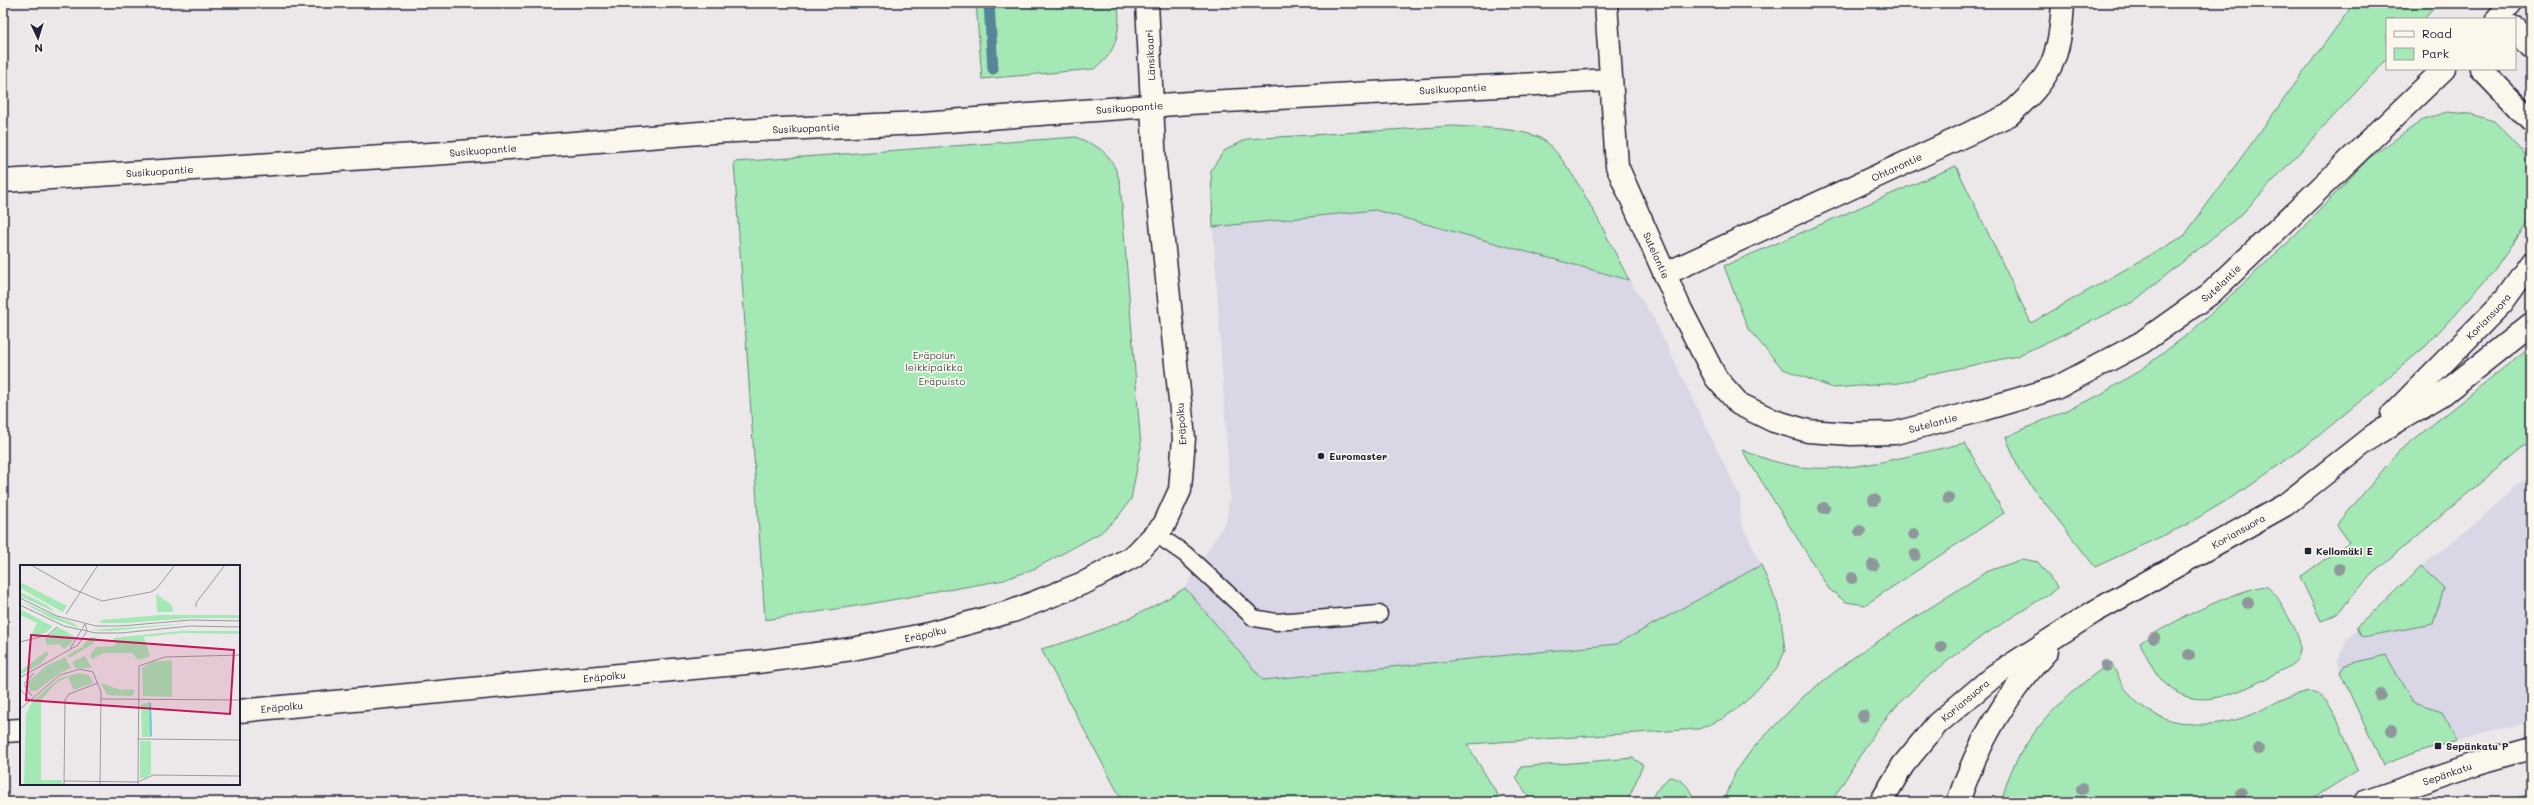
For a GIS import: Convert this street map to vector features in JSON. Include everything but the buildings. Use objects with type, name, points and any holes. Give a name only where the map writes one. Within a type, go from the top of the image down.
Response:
[{"type":"street","name":"Länsikaari","points":[[1147,3],[1153,106]]},
{"type":"street","name":"Sutelantie","points":[[1606,3],[1610,80],[1618,166],[1665,274],[1716,378],[1739,404],[1774,421],[1808,431],[1851,434],[1895,433],[1971,413],[2056,388],[2141,342],[2210,294],[2443,70]]},
{"type":"street","name":"Ohtarontie","points":[[1665,274],[2009,115],[2033,94],[2053,65],[2061,35],[2063,3]]},
{"type":"street","points":[[2516,29],[2531,47]]},
{"type":"street","points":[[2482,70],[2531,121]]},
{"type":"street","name":"Susikuopantie","points":[[3,181],[446,153],[713,132],[922,123],[1189,102],[1610,80]]},
{"type":"street","name":"Eräpolku","points":[[240,711],[757,662],[852,649],[928,634],[1027,605],[1086,582],[1134,556],[1164,525],[1180,490],[1184,438],[1155,166],[1153,106]]},
{"type":"street","name":"Koriansuora","points":[[2374,435],[2502,303],[2531,263]]},
{"type":"street","name":"Koriansuora","points":[[1880,802],[1903,765],[1937,724],[1995,674],[2094,612],[2285,505],[2374,435],[2443,394],[2531,324]]},
{"type":"street","name":"Koriansuora","points":[[1958,802],[1979,747],[2002,706],[2027,672],[2055,643],[2094,612]]},
{"type":"street","points":[[3,731],[20,730]]},
{"type":"street","name":"Sepänkatu","points":[[2365,802],[2478,763],[2531,748]]},
{"type":"lane","points":[[1156,534],[1185,554],[1254,618],[1276,622],[1379,614]]},
{"type":"shaded area","points":[[1375,210],[1629,280],[1653,317],[1740,497],[1741,522],[1761,565],[1617,644],[1263,680],[1185,588],[1226,521],[1230,496],[1213,227]]},
{"type":"shaded area","points":[[2531,473],[2531,721],[2419,751],[2383,765],[2340,672],[2338,660],[2347,640],[2421,567],[2477,522]]},
{"type":"green space","points":[[976,3],[1118,3],[1119,22],[1116,40],[1108,56],[1094,69],[982,79]]},
{"type":"green space","points":[[2349,3],[2439,3],[2425,18],[2386,18],[2386,60],[2243,213],[2133,302],[2017,356],[1935,373],[1900,383],[1833,388],[1783,369],[1748,329],[1724,266],[1956,166],[2031,323],[2184,236],[2349,10]]},
{"type":"green space","points":[[2447,112],[2470,114],[2494,121],[2524,153],[2531,170],[2531,218],[2495,270],[2426,346],[2316,438],[2247,488],[2186,525],[2095,567],[2019,470],[2006,437],[2098,396],[2142,369],[2192,331],[2296,235],[2369,158],[2424,119]]},
{"type":"green space","points":[[1453,126],[1496,128],[1518,131],[1538,137],[1549,145],[1562,159],[1575,179],[1601,224],[1629,280],[1375,210],[1213,227],[1211,170],[1224,151],[1247,139]]},
{"type":"green space","name":"Eräpuisto","points":[[1076,137],[1100,149],[1110,158],[1120,182],[1141,447],[1131,499],[1118,517],[1100,533],[1036,568],[1004,580],[869,604],[765,620],[734,162]]},
{"type":"green space","points":[[2531,346],[2531,440],[2371,575],[2335,616],[2321,621],[2300,577],[2349,542],[2337,525],[2398,452]]},
{"type":"green space","points":[[1965,443],[2004,513],[1865,605],[1846,602],[1829,589],[1742,450],[1780,463],[1803,467],[1826,468],[1873,464]]},
{"type":"green space","points":[[2023,559],[2038,562],[2058,588],[1971,644],[1929,675],[1883,721],[1831,802],[1724,802],[1735,773],[1753,748],[1804,696],[1858,654],[1986,572]]},
{"type":"green space","points":[[1761,565],[1780,610],[1785,651],[1776,670],[1741,706],[1722,719],[1699,729],[1467,744],[1502,802],[1123,802],[1041,649],[1078,638],[1115,624],[1151,608],[1185,588],[1263,680],[1617,644]]},
{"type":"green space","points":[[2421,567],[2444,588],[2433,624],[2362,637],[2357,627]]},
{"type":"green space","points":[[2266,586],[2279,600],[2298,635],[2300,650],[2298,658],[2293,664],[2239,691],[2212,698],[2198,699],[2185,696],[2167,686],[2157,675],[2140,643],[2166,627],[2201,609],[2237,594]]},
{"type":"green space","points":[[2386,655],[2413,703],[2442,712],[2456,741],[2419,751],[2383,765],[2340,672],[2345,665]]},
{"type":"green space","points":[[2111,663],[2127,691],[2142,706],[2156,715],[2187,723],[2220,723],[2236,720],[2251,715],[2276,702],[2296,694],[2306,692],[2314,693],[2322,697],[2332,710],[2358,770],[2307,802],[2002,802],[2007,781],[2016,761],[2028,741],[2043,722],[2076,689]]},
{"type":"green space","points":[[1633,758],[1643,765],[1627,802],[1532,802],[1516,778],[1521,767]]},
{"type":"green space","points":[[1669,777],[1678,779],[1686,785],[1691,792],[1694,802],[1650,802],[1655,792]]},
{"type":"green space","points":[[2531,794],[2530,802],[2500,802]]},
{"type":"waterway","points":[[989,3],[993,69]]},
{"type":"place","name":"Euromaster","points":[[1321,456]]},
{"type":"place","name":"Kellomäki E","points":[[2308,551]]},
{"type":"place","name":"Sepänkatu P","points":[[2438,746]]},
{"type":"park label","name":"Eräpolun leikkipaikka","points":[[934,360]]}]
